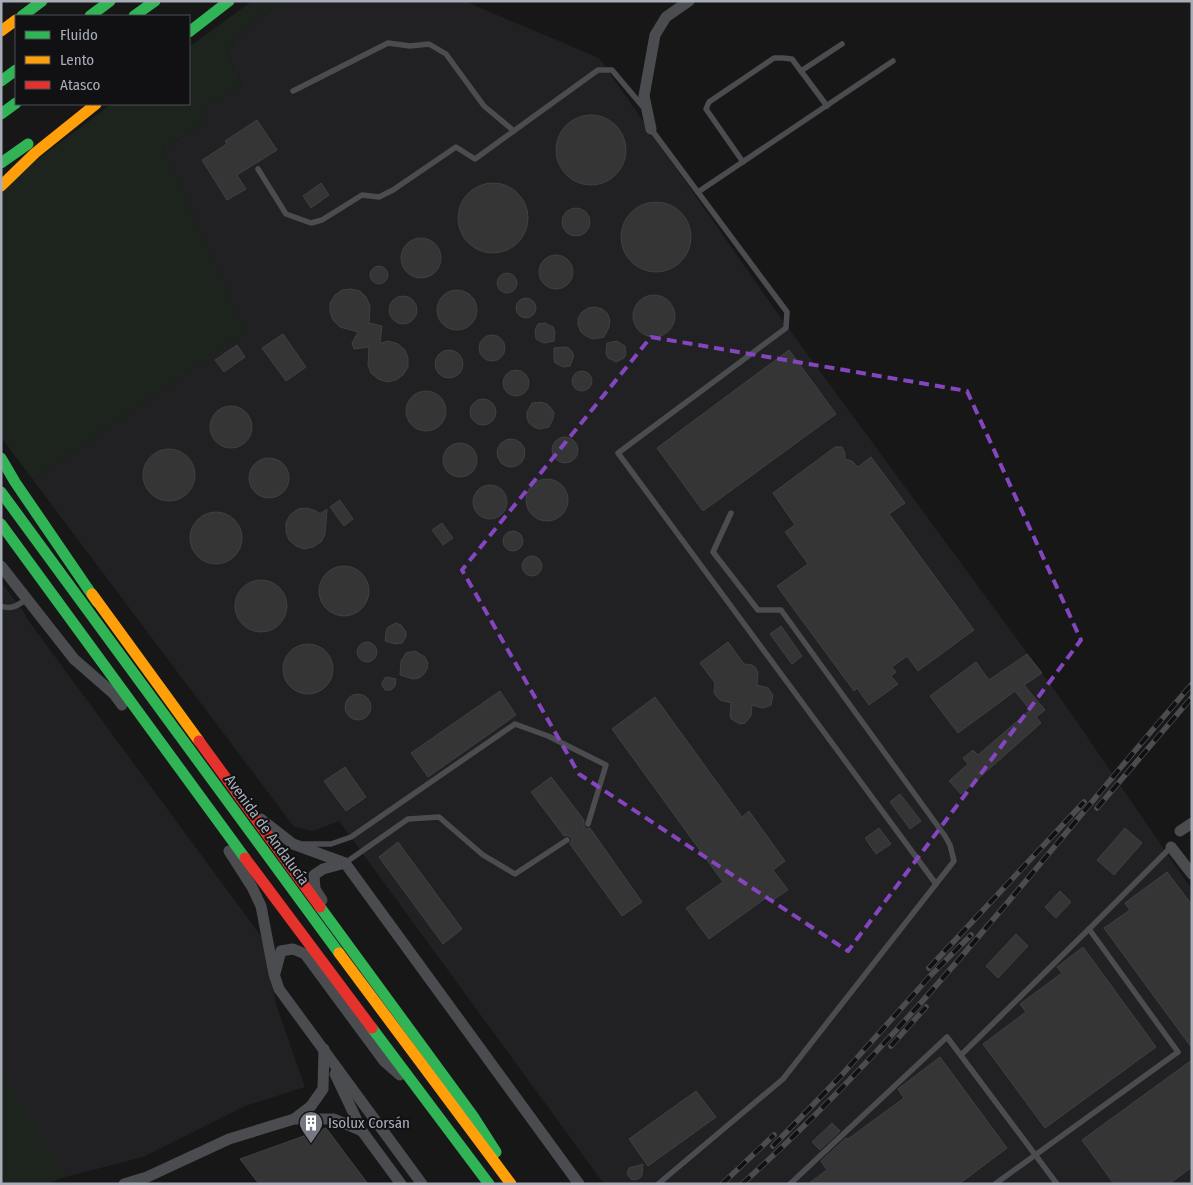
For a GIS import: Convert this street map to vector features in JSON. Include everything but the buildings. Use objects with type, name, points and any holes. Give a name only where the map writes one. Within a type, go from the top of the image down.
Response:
[{"type":"main road","points":[[23,15],[42,1]]},
{"type":"main road","points":[[91,15],[110,1]]},
{"type":"main road","points":[[135,15],[155,1]]},
{"type":"main road","points":[[190,26],[224,1]]},
{"type":"main road","points":[[190,31],[229,1]]},
{"type":"main road","points":[[1,31],[15,21]]},
{"type":"main road","points":[[1,81],[15,71]]},
{"type":"main road","points":[[1,114],[15,104]]},
{"type":"main road","points":[[1,163],[82,105]]},
{"type":"main road","points":[[1,186],[14,171],[42,146],[95,105]]},
{"type":"main road","points":[[1,458],[14,482],[97,602]]},
{"type":"main road","points":[[1,472],[350,946],[473,1116],[517,1184]]},
{"type":"main road","name":"Avenida de Andalucía","points":[[1,492],[337,951],[511,1184]]},
{"type":"main road","points":[[1,524],[210,812],[489,1184]]},
{"type":"street","points":[[651,129],[644,96],[655,35],[666,17],[689,1]]},
{"type":"street","points":[[2,567],[74,659],[151,729]]},
{"type":"street","points":[[114,694],[232,855],[252,887],[261,906],[274,974],[279,989],[422,1184]]},
{"type":"street","points":[[248,809],[293,844],[345,863],[579,1184]]},
{"type":"street","points":[[210,812],[232,855]]},
{"type":"street","points":[[1180,831],[1192,822]]},
{"type":"street","points":[[1171,847],[1192,874]]},
{"type":"street","points":[[345,863],[322,869],[314,875],[315,889],[350,946]]},
{"type":"street","points":[[274,974],[281,951],[293,950],[305,954],[384,1061],[426,1100]]},
{"type":"street","points":[[294,1119],[311,1106],[323,1090],[324,1050]]},
{"type":"street","points":[[324,1050],[362,1131],[401,1184]]},
{"type":"street","points":[[124,1184],[150,1180],[229,1139],[294,1119],[334,1119],[362,1131]]},
{"type":"lane","points":[[293,91],[388,44],[410,46],[429,44],[446,54],[484,106],[514,131]]},
{"type":"lane","points":[[801,71],[842,44]]},
{"type":"lane","points":[[743,162],[710,118],[706,109],[709,102],[774,58],[792,59],[827,106]]},
{"type":"lane","points":[[698,192],[893,62]]},
{"type":"lane","points":[[258,169],[286,214],[311,223],[322,220],[362,195],[379,197],[393,190],[456,147],[475,159],[598,70],[612,70],[648,112]]},
{"type":"lane","points":[[651,129],[787,312],[786,328],[618,453],[936,884]]},
{"type":"lane","points":[[658,1184],[783,1079],[954,861],[945,836],[781,610],[758,610],[713,552],[731,513]]},
{"type":"lane","points":[[1,606],[7,608],[15,607],[27,599]]},
{"type":"lane","points":[[293,844],[332,844],[351,837],[515,724],[548,736],[606,765],[588,824]]},
{"type":"lane","points":[[345,863],[408,819],[439,818],[484,855],[515,874],[566,840]]},
{"type":"lane","points":[[961,1055],[1171,847]]},
{"type":"lane","points":[[995,1184],[1178,1052],[1088,929]]},
{"type":"lane","points":[[790,1184],[947,1036],[1057,1184]]},
{"type":"highlighted area","points":[[651,337],[967,391],[1081,640],[848,951],[579,774],[462,570]]},
{"type":"shaded area","points":[[252,1],[280,1],[235,38],[228,54],[242,86],[203,107],[207,123],[163,148],[246,332],[33,480],[1,437],[1,186],[111,105],[190,105],[190,46]]},
{"type":"shaded area","points":[[280,1],[464,1],[599,58],[783,321],[1064,703],[1192,890],[1192,1184],[604,1184],[339,821],[313,831],[294,827],[33,480],[245,332],[163,148],[207,123],[202,107],[242,86],[228,54],[235,38]]},
{"type":"shaded area","points":[[1,582],[264,940],[276,1004],[305,1087],[245,1106],[143,1157],[58,1179],[1,1092]]},
{"type":"shaded area","points":[[1,1071],[66,1175],[48,1184],[1,1184]]},
{"type":"railway","points":[[742,1184],[804,1126],[919,1005],[975,942],[1192,684]]},
{"type":"railway","points":[[1097,808],[1192,697]]},
{"type":"railway","points":[[929,968],[1084,802]]},
{"type":"railway","points":[[773,1146],[839,1078],[931,975],[971,935]]},
{"type":"railway","points":[[891,1046],[926,1007]]},
{"type":"railway","points":[[722,1184],[774,1135]]},
{"type":"traffic: fast","points":[[23,15],[42,1]]},
{"type":"traffic: fast","points":[[91,15],[110,1]]},
{"type":"traffic: fast","points":[[135,15],[155,1]]},
{"type":"traffic: fast","points":[[190,31],[229,1]]},
{"type":"traffic: fast","points":[[1,81],[15,71]]},
{"type":"traffic: fast","points":[[1,114],[15,104]]},
{"type":"traffic: fast","points":[[1,163],[28,144]]},
{"type":"traffic: fast","points":[[1,458],[15,482],[97,602]]},
{"type":"traffic: fast","points":[[1,492],[339,953]]},
{"type":"traffic: fast","points":[[1,524],[245,858]]},
{"type":"traffic: fast","points":[[320,907],[473,1116],[496,1152]]},
{"type":"traffic: fast","points":[[372,1028],[489,1184]]},
{"type":"traffic: slow","points":[[1,31],[15,21]]},
{"type":"traffic: slow","points":[[1,186],[35,153],[95,105]]},
{"type":"traffic: slow","points":[[92,594],[199,741]]},
{"type":"traffic: slow","points":[[339,953],[511,1184]]},
{"type":"traffic: jam","points":[[199,741],[320,907]]},
{"type":"traffic: jam","points":[[245,858],[372,1028]]},
{"type":"place","name":"Isolux Corsán","points":[[311,1144]]}]
